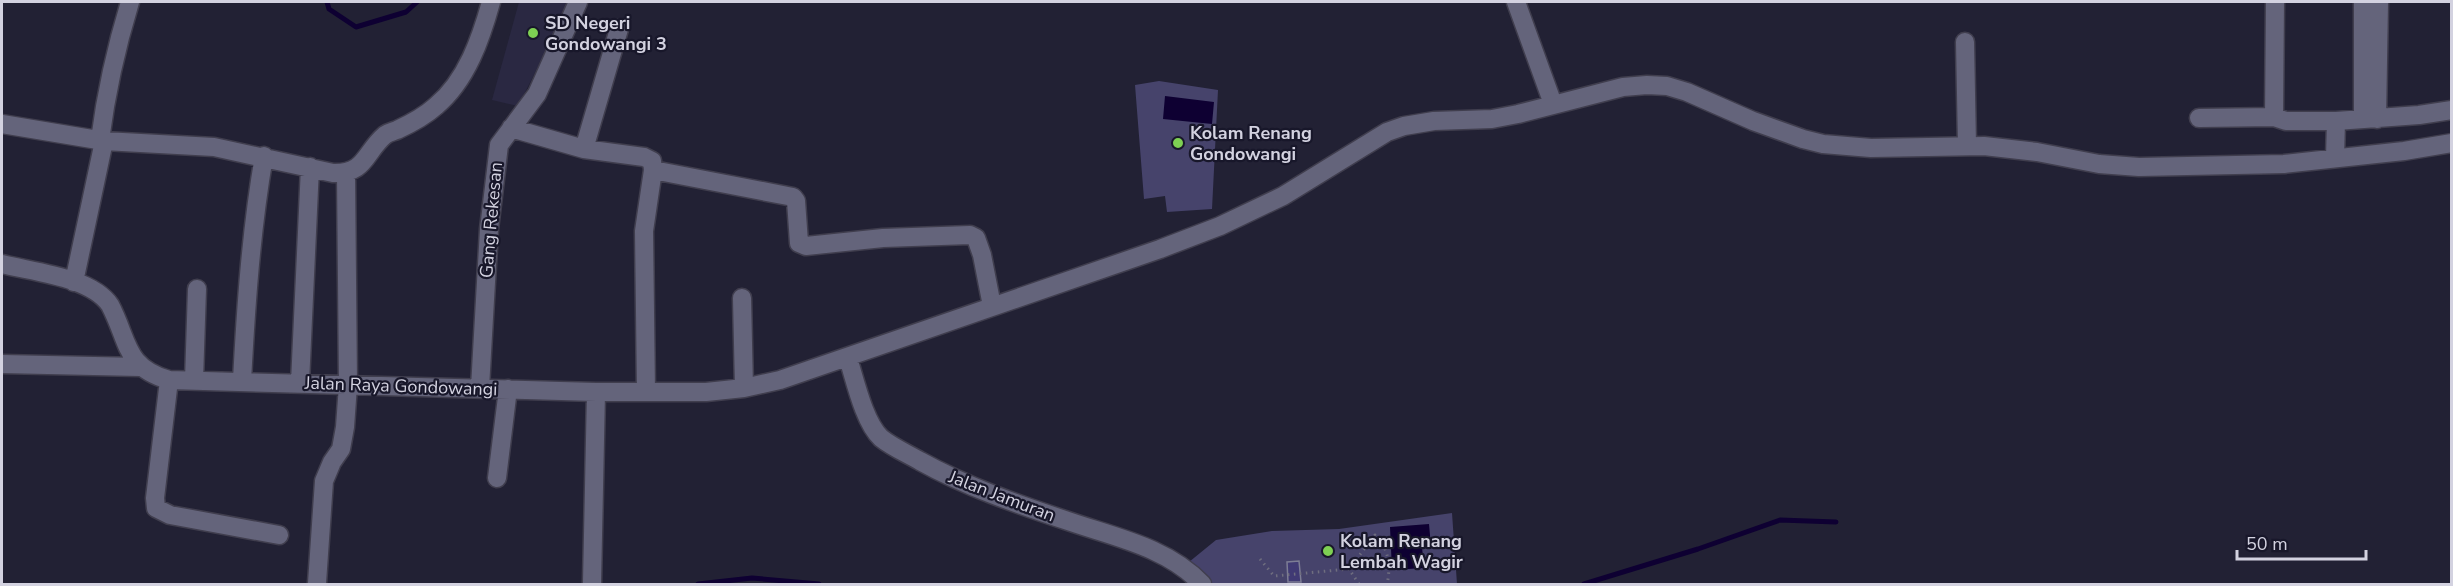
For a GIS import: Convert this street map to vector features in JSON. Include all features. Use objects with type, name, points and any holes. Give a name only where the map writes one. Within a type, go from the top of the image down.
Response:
[{"type":"street","points":[[75,282],[102,141],[105,101],[115,50],[130,2]]},
{"type":"street","points":[[2,124],[102,141],[213,147],[346,174],[357,170],[388,133],[437,106],[459,80],[478,46],[491,2]]},
{"type":"street","name":"Gang Rekesan","points":[[480,388],[489,229],[499,145],[537,94],[578,2]]},
{"type":"street","points":[[1516,2],[1553,104]]},
{"type":"street","points":[[2274,117],[2275,2]]},
{"type":"street","points":[[2363,2],[2371,25]]},
{"type":"street","points":[[2370,119],[2371,25],[2379,2]]},
{"type":"street","points":[[584,148],[619,29]]},
{"type":"street","points":[[1965,42],[1967,145]]},
{"type":"street","name":"Jalan Raya Gondowangi","points":[[140,368],[169,380],[596,393],[744,388],[780,380],[848,358],[1220,226],[1283,196],[1387,132],[1404,126],[1434,121],[1492,119],[1623,87],[1667,86],[1687,92],[1778,131],[1823,144],[1871,148],[1967,145],[2037,152],[2099,164],[2139,166],[2284,164],[2404,151],[2451,143]]},
{"type":"street","points":[[2199,118],[2274,117],[2286,121],[2336,121],[2451,110]]},
{"type":"street","points":[[2335,158],[2336,121]]},
{"type":"street","points":[[511,128],[584,148],[652,160],[653,170],[644,231],[646,392]]},
{"type":"street","points":[[242,381],[247,281],[255,208],[264,156]]},
{"type":"street","points":[[300,383],[310,167]]},
{"type":"street","points":[[653,170],[793,197],[796,201],[799,243],[806,246],[883,238],[970,235],[976,238],[982,255],[992,306]]},
{"type":"street","points":[[317,583],[324,482],[332,462],[341,449],[348,385],[346,174]]},
{"type":"street","points":[[2,264],[75,282],[93,289],[105,298],[140,368]]},
{"type":"street","points":[[194,380],[197,289]]},
{"type":"street","points":[[742,298],[744,388]]},
{"type":"street","name":"Jalan Jamuran","points":[[848,358],[871,424],[880,437],[887,442],[969,486],[1070,522],[1125,538],[1159,554],[1195,577],[1202,585]]},
{"type":"street","points":[[2,364],[140,368]]},
{"type":"street","points":[[169,380],[155,498],[156,508],[170,515],[279,535]]},
{"type":"street","points":[[497,478],[508,389]]},
{"type":"street","points":[[592,584],[596,393]]},
{"type":"path","points":[[1260,559],[1274,576],[1349,569],[1375,535],[1383,546],[1389,562],[1387,585]]},
{"type":"path","points":[[1349,569],[1359,585]]},
{"type":"shaded area","name":"SD Negeri Gondowangi 3","points":[[519,2],[571,2],[518,106],[492,100]]},
{"type":"shaded area","name":"Kolam Renang Gondowangi","points":[[1159,81],[1218,90],[1212,209],[1167,212],[1165,196],[1144,199],[1135,85]]},
{"type":"shaded area","points":[[1165,96],[1214,102],[1212,124],[1163,119]]},
{"type":"shaded area","name":"Kolam Renang Lembah Wagir","points":[[1452,513],[1457,584],[1212,584],[1189,562],[1216,540],[1272,531],[1339,529]]},
{"type":"shaded area","points":[[1429,524],[1431,546],[1422,547],[1424,568],[1392,570],[1390,527]]},
{"type":"building","points":[[1299,561],[1301,582],[1288,582],[1287,562]]},
{"type":"waterway","points":[[327,2],[329,9],[356,27],[406,12],[417,2]]},
{"type":"waterway","points":[[1584,584],[1698,549],[1780,520],[1836,522]]},
{"type":"waterway","points":[[698,584],[752,578],[819,584]]},
{"type":"place","name":"SD Negeri Gondowangi 3","points":[[533,33]]},
{"type":"place","name":"Kolam Renang Gondowangi","points":[[1178,143]]},
{"type":"place","name":"Kolam Renang Lembah Wagir","points":[[1328,551]]}]
